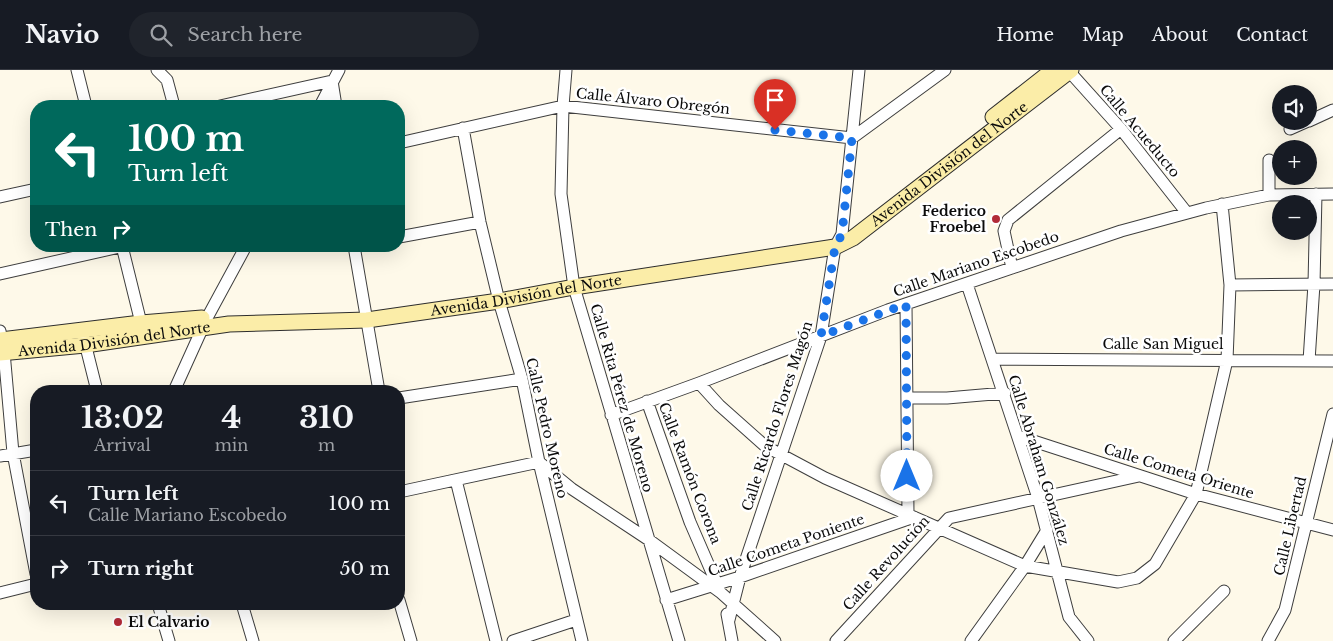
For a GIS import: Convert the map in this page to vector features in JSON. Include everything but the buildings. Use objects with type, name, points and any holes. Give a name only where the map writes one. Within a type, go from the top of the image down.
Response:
[{"type":"street","points":[[77,70],[84,100]]},
{"type":"street","points":[[157,70],[167,80],[172,100]]},
{"type":"street","points":[[254,100],[332,76],[339,70]]},
{"type":"street","name":"Calle Rita Pérez de Moreno","points":[[566,70],[563,106],[561,194],[574,287],[679,641]]},
{"type":"street","name":"Calle Ricardo Flores Magón","points":[[728,620],[732,601],[821,336],[833,243],[852,138],[859,70]]},
{"type":"street","name":"Avenida División del Norte","points":[[833,243],[1053,70]]},
{"type":"street","name":"Avenida División del Norte","points":[[83,338],[141,322],[229,324],[367,320],[499,301],[853,238],[1070,70]]},
{"type":"street","name":"Calle Acueducto","points":[[1070,70],[1121,129],[1187,213]]},
{"type":"street","points":[[852,138],[939,72]]},
{"type":"street","points":[[322,100],[332,76]]},
{"type":"street","points":[[332,76],[335,100]]},
{"type":"street","name":"Calle Álvaro Obregón","points":[[405,142],[563,106],[852,138]]},
{"type":"street","points":[[1317,117],[1333,110]]},
{"type":"street","name":"Calle Pedro Moreno","points":[[463,128],[480,222],[499,301],[522,379],[539,462],[582,641]]},
{"type":"street","points":[[1012,268],[1004,231],[1008,220],[1121,129]]},
{"type":"street","points":[[1268,195],[1269,160]]},
{"type":"street","points":[[0,197],[30,190]]},
{"type":"street","points":[[1309,361],[1314,284],[1316,194]]},
{"type":"street","name":"Calle Mariano Escobedo","points":[[611,415],[906,304],[1121,231],[1222,204],[1268,195],[1333,194]]},
{"type":"street","points":[[699,383],[719,405],[765,446],[825,478],[1025,566],[1118,582],[1137,578],[1155,564],[1196,494],[1227,360],[1230,285],[1222,204]]},
{"type":"street","points":[[405,236],[480,222]]},
{"type":"street","points":[[0,274],[97,252]]},
{"type":"street","points":[[124,252],[141,322]]},
{"type":"street","points":[[179,385],[204,323],[243,252]]},
{"type":"street","points":[[355,252],[378,385]]},
{"type":"street","name":"Calle Abraham González","points":[[967,284],[1038,498],[1069,618],[1088,641]]},
{"type":"street","points":[[1230,285],[1333,284]]},
{"type":"street","points":[[906,304],[911,516]]},
{"type":"street","name":"Avenida División del Norte","points":[[1,343],[83,338],[204,323]]},
{"type":"street","points":[[83,338],[96,385]]},
{"type":"street","points":[[1,343],[13,453],[30,542]]},
{"type":"street","name":"Calle San Miguel","points":[[992,359],[1333,361]]},
{"type":"street","points":[[405,397],[522,379]]},
{"type":"street","points":[[907,398],[947,398],[1004,393]]},
{"type":"street","name":"Calle Ramón Corona","points":[[647,401],[690,522],[728,620],[732,641]]},
{"type":"street","name":"Calle Libertad","points":[[1268,641],[1285,610],[1333,414]]},
{"type":"street","name":"Calle Cometa Oriente","points":[[1018,436],[1196,494],[1333,530]]},
{"type":"street","points":[[0,456],[30,451]]},
{"type":"street","points":[[405,491],[539,462],[572,489],[716,587],[775,641]]},
{"type":"street","name":"Calle Revolución","points":[[836,641],[949,518],[1140,476]]},
{"type":"street","points":[[456,480],[496,641]]},
{"type":"street","name":"Calle Cometa Poniente","points":[[666,600],[716,587],[911,516]]},
{"type":"street","points":[[971,641],[1025,566],[1047,530]]},
{"type":"street","points":[[0,593],[30,586]]},
{"type":"street","points":[[1174,641],[1224,591]]},
{"type":"street","points":[[160,610],[169,641]]},
{"type":"street","points":[[244,610],[253,641]]},
{"type":"street","points":[[402,610],[411,641]]},
{"type":"street","points":[[513,641],[576,620]]},
{"type":"place","name":"Federico Froebel","points":[[996,219]]},
{"type":"place","name":"El Calvario","points":[[118,622]]},
{"type":"route","points":[[775,130],[852,138],[842,234],[835,247],[821,336],[906,304],[907,476]]}]
